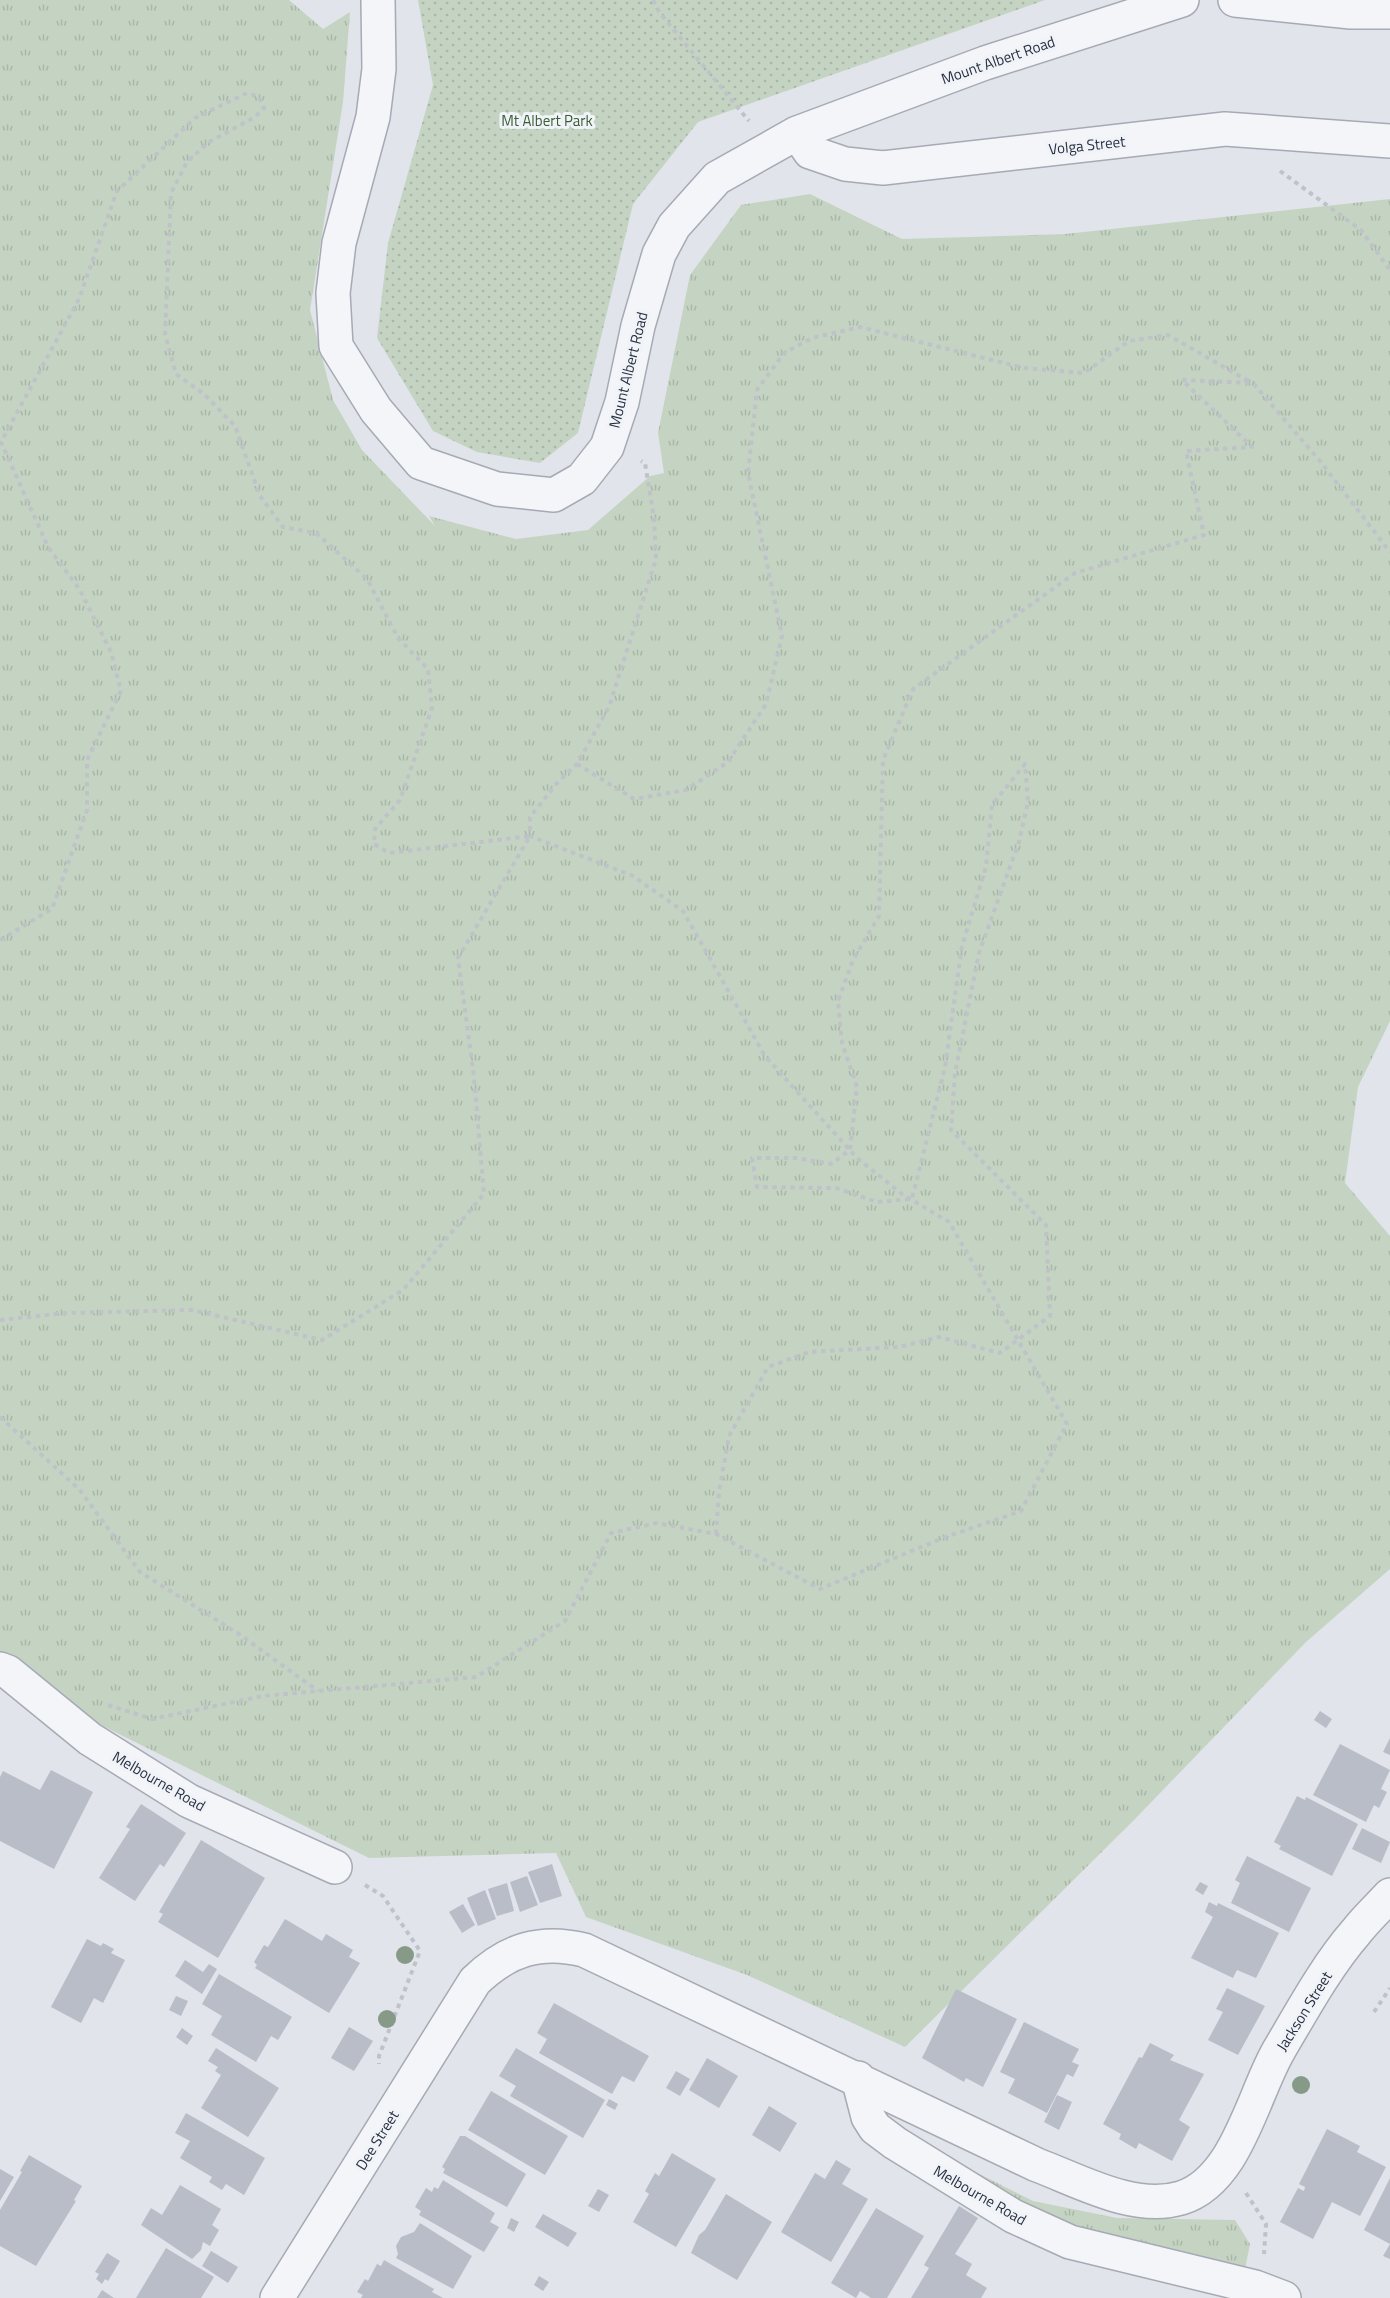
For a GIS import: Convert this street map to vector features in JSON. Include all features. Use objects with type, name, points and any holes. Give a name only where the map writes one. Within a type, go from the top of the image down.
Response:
[{"type":"street","name":"Mount Albert Road","points":[[378,0],[378,69],[373,117],[339,243],[333,293],[336,346],[376,410],[420,463],[497,489],[554,495],[582,479],[608,447],[622,402],[638,326],[664,244],[674,226],[717,178],[797,133],[985,63],[1182,0]]},
{"type":"street","points":[[1235,0],[1351,12],[1390,12]]},
{"type":"street","name":"Volga Street","points":[[797,133],[810,152],[845,164],[884,168],[1225,129],[1390,141]]},
{"type":"street","name":"Melbourne Road","points":[[0,1669],[8,1672],[90,1739],[189,1801],[335,1867]]},
{"type":"street","name":"Jackson Street","points":[[1218,2169],[1239,2141],[1277,2053],[1309,2001],[1354,1933],[1390,1895]]},
{"type":"street","name":"Dee Street","points":[[277,2298],[475,1981],[488,1968],[509,1955],[533,1947],[560,1944],[584,1950],[858,2078]]},
{"type":"street","points":[[858,2078],[1037,2165],[1112,2194],[1154,2202],[1182,2197],[1201,2186],[1218,2169]]},
{"type":"street","name":"Melbourne Road","points":[[858,2078],[868,2118],[875,2128],[895,2144],[1013,2217],[1070,2242],[1269,2292]]},
{"type":"path","points":[[653,0],[659,12],[748,118],[763,152]]},
{"type":"path","points":[[0,940],[52,909],[87,810],[87,760],[121,692],[111,652],[80,590],[48,547],[1,442],[79,299],[117,191],[195,118],[247,93],[259,97],[264,108],[255,117],[209,142],[187,162],[171,193],[165,334],[176,374],[204,394],[236,426],[260,496],[283,527],[316,534],[367,579],[398,638],[428,669],[432,708],[400,800],[375,828],[374,844],[389,853],[530,836],[633,876],[683,911],[765,1056],[862,1163],[912,1199],[950,1222],[1067,1424],[1021,1511],[943,1538],[820,1589],[716,1534],[657,1523],[611,1533],[565,1621],[476,1677],[263,1696],[152,1719],[96,1701]]},
{"type":"path","points":[[1273,165],[1361,230],[1390,270]]},
{"type":"path","points":[[577,765],[634,799],[686,790],[728,762],[766,704],[782,636],[748,473],[757,390],[784,353],[812,338],[860,327],[1024,368],[1084,373],[1129,341],[1168,335],[1253,383],[1320,461],[1390,552]]},
{"type":"path","points":[[912,1199],[878,1202],[836,1188],[757,1187],[752,1158],[796,1158],[831,1164],[850,1150],[857,1087],[842,1043],[838,1001],[853,960],[879,916],[883,760],[913,689],[1075,573],[1204,535],[1186,452],[1252,447],[1182,380],[1253,383]]},
{"type":"path","points":[[0,1320],[66,1313],[192,1310],[321,1340],[403,1290],[484,1194],[474,1077],[458,958],[530,836],[530,817],[557,783],[577,765],[609,707],[656,558],[654,518],[645,463],[608,447]]},
{"type":"path","points":[[716,1534],[719,1492],[729,1436],[768,1367],[808,1352],[899,1347],[939,1337],[1000,1353],[1050,1316],[1046,1225],[951,1130],[955,1073],[979,953],[1018,842],[1028,802],[1025,764],[992,805],[986,867],[962,946],[945,1067],[912,1199]]},
{"type":"path","points":[[0,1417],[79,1489],[140,1572],[239,1634],[318,1691]]},
{"type":"path","points":[[335,1867],[383,1896],[420,1951],[379,2056],[379,2083],[398,2106]]},
{"type":"path","points":[[1374,2012],[1390,1988]]},
{"type":"path","points":[[1218,2169],[1246,2192],[1266,2224],[1263,2258],[1269,2292]]},
{"type":"green space","points":[[0,0],[289,0],[323,29],[350,12],[343,102],[310,310],[333,400],[362,450],[435,526],[429,516],[516,539],[588,530],[650,476],[664,473],[658,433],[690,275],[741,205],[810,194],[902,239],[1065,234],[1390,199],[1390,1021],[1358,1087],[1345,1183],[1390,1236],[1390,1569],[1306,1642],[1134,1820],[905,2047],[747,1975],[586,1917],[556,1853],[369,1858],[0,1675]]},
{"type":"green space","name":"Mt Albert Park","points":[[418,0],[1045,0],[698,122],[633,204],[578,433],[540,463],[477,452],[433,431],[377,338],[388,243],[433,85]]},
{"type":"green space","points":[[934,2151],[1033,2201],[1117,2218],[1235,2220],[1250,2244],[1244,2274],[1064,2228]]},
{"type":"building","points":[[1320,1711],[1332,1719],[1326,1728],[1314,1720]]},
{"type":"building","points":[[1390,1738],[1390,1755],[1383,1752]]},
{"type":"building","points":[[1340,1744],[1390,1770],[1381,1789],[1387,1792],[1379,1808],[1374,1805],[1366,1822],[1313,1795]]},
{"type":"building","points":[[51,1770],[93,1792],[54,1869],[0,1841],[0,1777],[3,1771],[40,1790]]},
{"type":"building","points":[[1297,1796],[1305,1800],[1306,1797],[1358,1824],[1332,1876],[1279,1849],[1281,1846],[1274,1842]]},
{"type":"building","points":[[141,1804],[186,1833],[164,1867],[160,1864],[135,1901],[99,1878],[130,1829],[126,1827]]},
{"type":"building","points":[[1362,1828],[1390,1842],[1381,1863],[1352,1849]]},
{"type":"building","points":[[201,1840],[265,1878],[218,1958],[158,1922],[163,1914],[159,1912]]},
{"type":"building","points":[[1247,1856],[1311,1888],[1289,1932],[1231,1903],[1240,1883],[1235,1880]]},
{"type":"building","points":[[552,1864],[562,1896],[540,1903],[528,1872]]},
{"type":"building","points":[[527,1876],[538,1905],[520,1912],[510,1882]]},
{"type":"building","points":[[1200,1882],[1208,1886],[1203,1895],[1195,1890]]},
{"type":"building","points":[[507,1883],[514,1911],[497,1916],[488,1889]]},
{"type":"building","points":[[485,1890],[496,1919],[478,1926],[467,1898]]},
{"type":"building","points":[[1209,1902],[1217,1906],[1218,1903],[1279,1933],[1256,1978],[1237,1970],[1233,1978],[1191,1958],[1213,1917],[1205,1912]]},
{"type":"building","points":[[463,1904],[475,1925],[462,1933],[449,1912]]},
{"type":"building","points":[[285,1919],[322,1941],[326,1934],[353,1950],[349,1957],[360,1963],[329,2013],[255,1968],[257,1965],[254,1962],[264,1945],[268,1947]]},
{"type":"building","points":[[87,1939],[101,1946],[103,1943],[114,1949],[111,1953],[125,1960],[103,2003],[94,1998],[81,2023],[51,2007]]},
{"type":"building","points":[[185,1960],[203,1972],[209,1964],[217,1969],[202,1994],[175,1976]]},
{"type":"building","points":[[219,1974],[292,2017],[278,2040],[271,2036],[256,2062],[211,2035],[222,2016],[202,2004]]},
{"type":"building","points":[[1227,1988],[1265,2006],[1238,2055],[1208,2040],[1223,2012],[1216,2009]]},
{"type":"building","points":[[956,1989],[1017,2019],[983,2087],[966,2078],[964,2082],[922,2058]]},
{"type":"building","points":[[176,1996],[188,2001],[181,2016],[169,2010]]},
{"type":"building","points":[[554,2003],[649,2056],[634,2082],[622,2076],[612,2094],[539,2053],[547,2039],[537,2033]]},
{"type":"building","points":[[1024,2022],[1079,2049],[1072,2062],[1079,2065],[1073,2077],[1067,2074],[1047,2113],[1008,2093],[1015,2079],[1000,2072]]},
{"type":"building","points":[[349,2027],[373,2041],[354,2071],[331,2058]]},
{"type":"building","points":[[182,2028],[193,2036],[187,2045],[176,2037]]},
{"type":"building","points":[[1150,2043],[1174,2055],[1170,2060],[1204,2074],[1179,2120],[1190,2127],[1172,2161],[1139,2143],[1136,2149],[1119,2139],[1121,2134],[1103,2124],[1139,2057],[1142,2058]]},
{"type":"building","points":[[216,2048],[279,2088],[248,2137],[201,2108],[221,2075],[215,2071],[218,2067],[208,2061]]},
{"type":"building","points":[[516,2048],[605,2100],[583,2138],[510,2096],[516,2086],[499,2076]]},
{"type":"building","points":[[707,2058],[738,2076],[719,2108],[689,2090]]},
{"type":"building","points":[[676,2071],[690,2079],[680,2096],[666,2088]]},
{"type":"building","points":[[491,2091],[568,2136],[545,2175],[468,2130]]},
{"type":"building","points":[[1057,2095],[1072,2102],[1059,2130],[1044,2122]]},
{"type":"building","points":[[609,2099],[618,2104],[615,2110],[606,2105]]},
{"type":"building","points":[[769,2106],[797,2123],[780,2152],[752,2135]]},
{"type":"building","points":[[186,2113],[265,2158],[244,2195],[226,2184],[222,2190],[209,2182],[212,2177],[180,2158],[190,2141],[175,2133]]},
{"type":"building","points":[[1327,2129],[1360,2146],[1357,2152],[1386,2167],[1360,2216],[1332,2202],[1313,2239],[1280,2222],[1298,2188],[1304,2191],[1305,2187],[1299,2184]]},
{"type":"building","points":[[460,2136],[465,2136],[526,2174],[507,2207],[443,2173],[445,2169],[442,2167]]},
{"type":"building","points":[[672,2153],[716,2179],[676,2247],[633,2222],[649,2194],[645,2191],[655,2173],[659,2176]]},
{"type":"building","points":[[29,2155],[82,2186],[74,2200],[76,2201],[36,2266],[0,2246],[0,2210]]},
{"type":"building","points":[[836,2160],[851,2169],[842,2184],[868,2199],[831,2262],[781,2232],[815,2173],[825,2179]]},
{"type":"building","points":[[0,2169],[14,2177],[0,2201]]},
{"type":"building","points":[[1390,2178],[1390,2244],[1364,2230]]},
{"type":"building","points":[[443,2180],[495,2213],[490,2222],[499,2227],[484,2252],[419,2215],[421,2211],[415,2207],[426,2188],[432,2192],[434,2187],[438,2189]]},
{"type":"building","points":[[180,2185],[221,2209],[212,2225],[219,2230],[210,2246],[203,2242],[201,2250],[192,2259],[141,2225],[151,2208],[162,2215]]},
{"type":"building","points":[[598,2189],[609,2195],[599,2212],[588,2206]]},
{"type":"building","points":[[726,2194],[772,2222],[737,2280],[691,2253],[699,2235],[705,2230]]},
{"type":"building","points":[[959,2206],[978,2218],[955,2254],[972,2264],[966,2275],[987,2288],[981,2298],[911,2298],[929,2268],[924,2265]]},
{"type":"building","points":[[876,2208],[924,2236],[887,2298],[871,2298],[860,2291],[856,2298],[831,2283]]},
{"type":"building","points":[[543,2214],[577,2233],[568,2247],[535,2227]]},
{"type":"building","points":[[511,2218],[519,2222],[514,2232],[507,2228]]},
{"type":"building","points":[[420,2223],[472,2256],[453,2289],[396,2258],[398,2254],[396,2246],[401,2237],[414,2232]]},
{"type":"building","points":[[1390,2244],[1390,2259],[1383,2256]]},
{"type":"building","points":[[166,2248],[214,2277],[201,2298],[136,2298]]},
{"type":"building","points":[[211,2251],[238,2267],[228,2283],[202,2266]]},
{"type":"building","points":[[107,2253],[120,2261],[108,2281],[105,2279],[102,2284],[96,2279],[99,2274],[95,2272]]},
{"type":"building","points":[[384,2260],[434,2289],[432,2292],[443,2298],[361,2298],[363,2295],[357,2292],[365,2279],[368,2281],[377,2264],[381,2266]]},
{"type":"building","points":[[539,2276],[549,2282],[543,2291],[534,2285]]},
{"type":"building","points":[[102,2290],[114,2298],[97,2298]]}]
